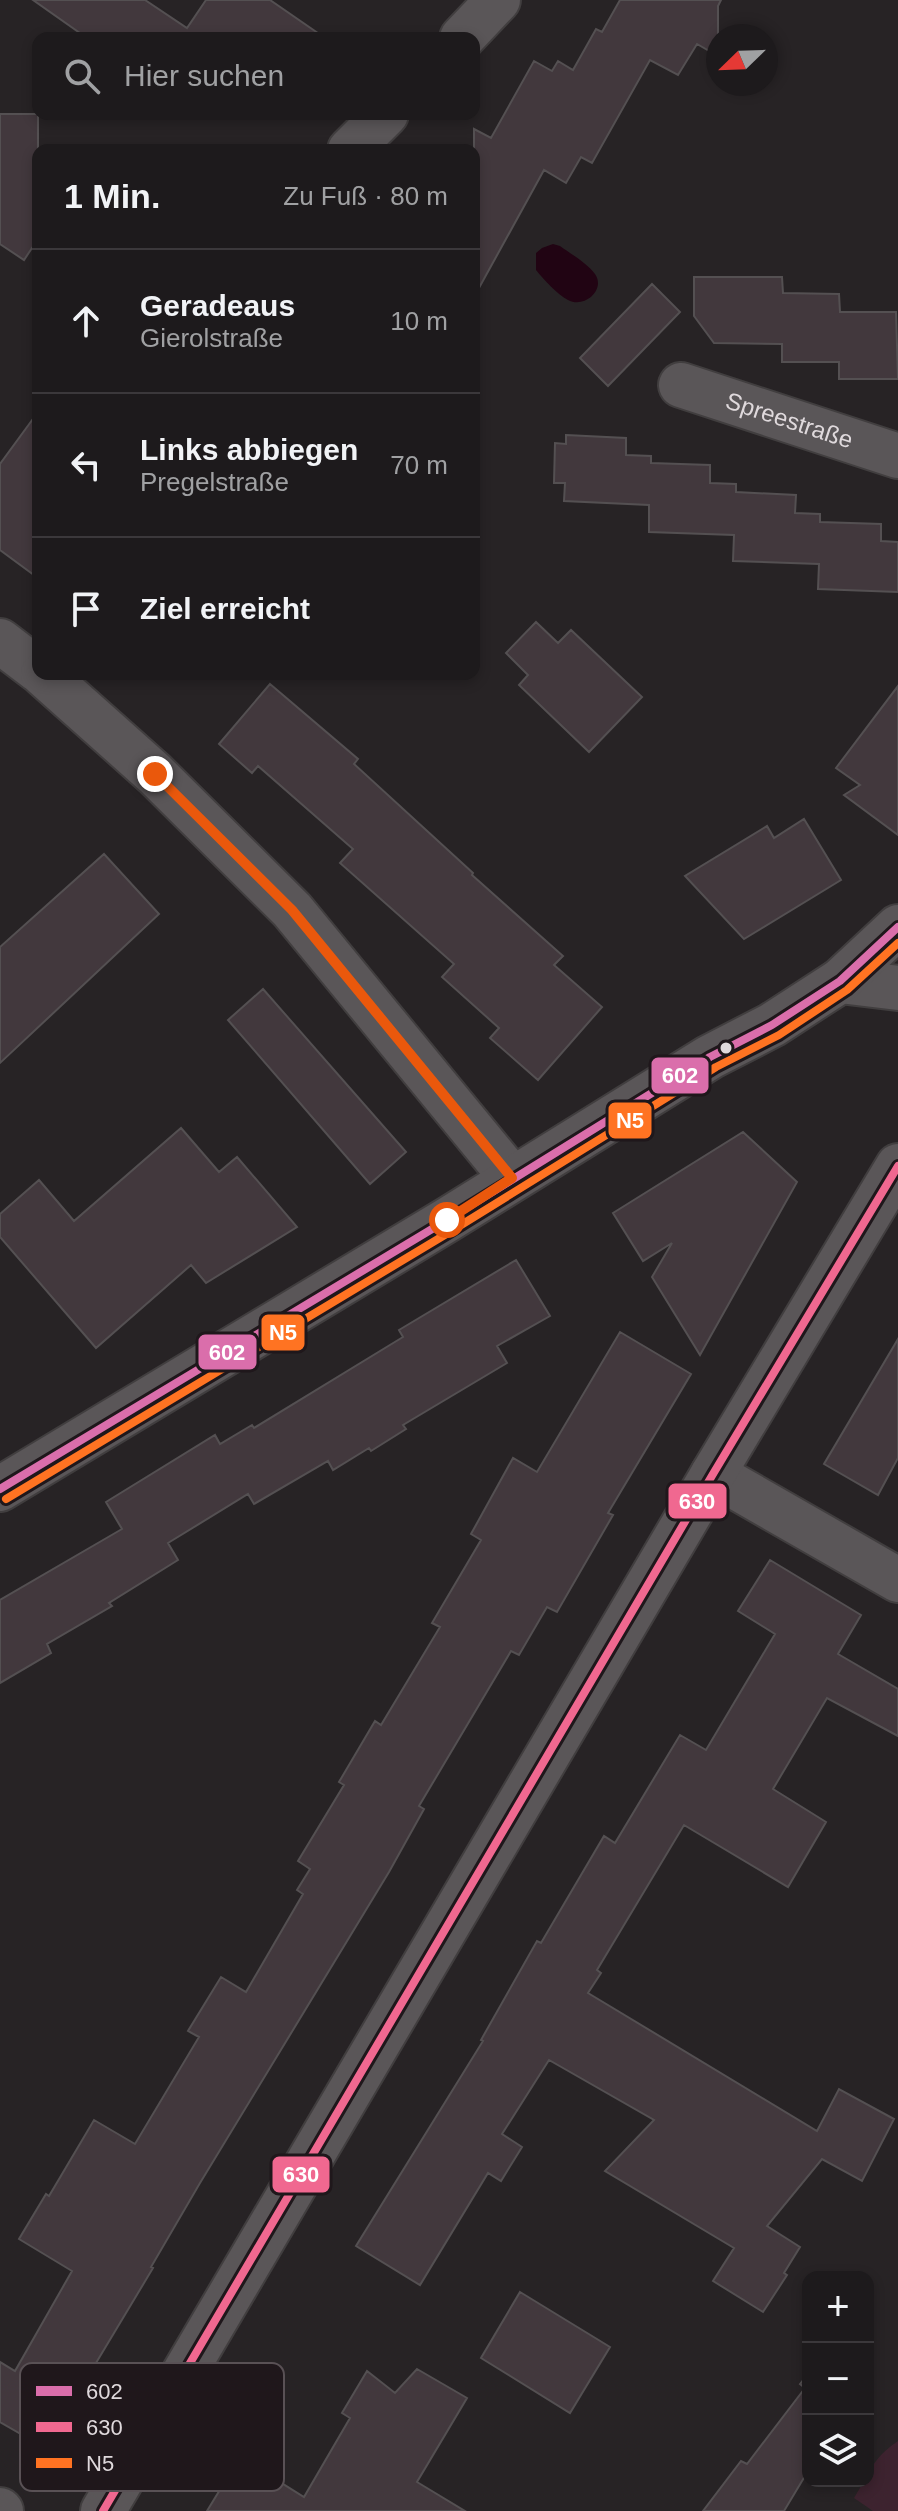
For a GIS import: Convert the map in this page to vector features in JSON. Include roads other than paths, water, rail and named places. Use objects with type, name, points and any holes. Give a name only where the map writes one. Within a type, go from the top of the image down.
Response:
[{"type":"street","points":[[468,32],[498,0]]},
{"type":"street","points":[[356,144],[380,120]]},
{"type":"street","name":"Spreestraße","points":[[681,385],[898,456]]},
{"type":"street","points":[[0,641],[32,665]]},
{"type":"street","points":[[50,680],[155,774],[292,910],[512,1178]]},
{"type":"street","points":[[0,1489],[710,1057],[772,1025],[840,981],[898,927]]},
{"type":"street","points":[[840,981],[898,988]]},
{"type":"street","points":[[190,2363],[713,1474],[898,1166]]},
{"type":"street","points":[[713,1474],[898,1580]]},
{"type":"street","points":[[103,2511],[115,2491]]}]
